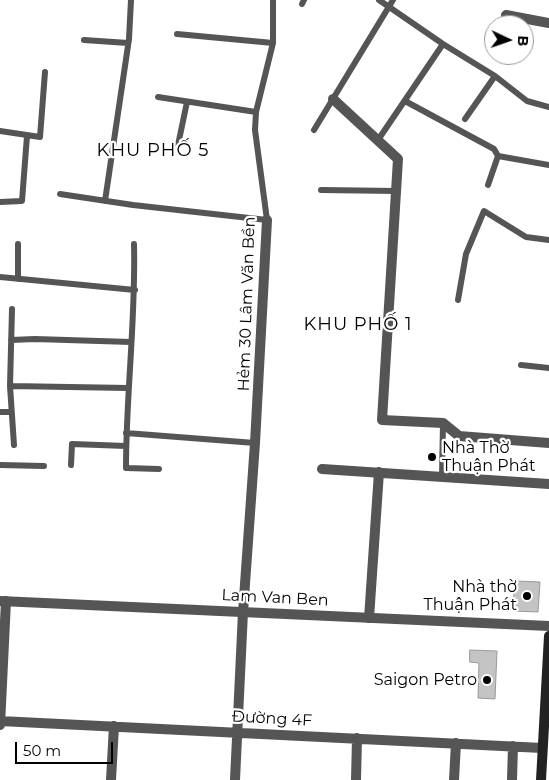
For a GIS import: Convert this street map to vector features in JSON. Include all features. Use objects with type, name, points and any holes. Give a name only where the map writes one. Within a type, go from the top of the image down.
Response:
[{"type":"main road","points":[[541,780],[549,636]]},
{"type":"street","points":[[534,20],[549,23]]},
{"type":"street","points":[[333,99],[398,159],[382,420],[443,423],[459,436],[549,443]]},
{"type":"street","name":"Hẻm 30 Lâm Văn Bền","points":[[236,780],[243,612],[255,443],[267,220]]},
{"type":"street","points":[[322,470],[379,472],[549,484]]},
{"type":"street","points":[[369,618],[379,472]]},
{"type":"street","points":[[0,725],[3,601]]},
{"type":"street","name":"Lam Van Ben","points":[[3,601],[549,626]]},
{"type":"street","name":"Đường 4F","points":[[0,720],[542,748]]},
{"type":"street","points":[[112,780],[114,726]]},
{"type":"street","points":[[356,780],[357,738]]},
{"type":"street","points":[[454,780],[456,743]]},
{"type":"street","points":[[512,780],[513,746]]},
{"type":"lane","points":[[105,201],[128,43],[131,0]]},
{"type":"lane","name":"Hẻm 30 Lâm Văn Bền","points":[[267,220],[255,130],[256,112],[273,43],[273,0]]},
{"type":"lane","points":[[379,0],[391,3],[443,44],[495,76],[527,101],[549,107]]},
{"type":"lane","points":[[314,130],[391,3]]},
{"type":"lane","points":[[177,34],[273,43]]},
{"type":"lane","points":[[84,40],[128,43]]},
{"type":"lane","points":[[378,140],[443,44]]},
{"type":"lane","points":[[0,131],[27,136],[40,136],[45,72]]},
{"type":"lane","points":[[465,119],[495,76]]},
{"type":"lane","points":[[158,97],[256,112]]},
{"type":"lane","points":[[405,101],[494,150],[498,156],[549,165]]},
{"type":"lane","points":[[178,146],[187,102]]},
{"type":"lane","points":[[0,202],[22,200],[27,136]]},
{"type":"lane","points":[[488,185],[498,156]]},
{"type":"lane","points":[[321,190],[396,191]]},
{"type":"lane","points":[[60,194],[267,220]]},
{"type":"lane","points":[[458,300],[466,254],[484,211],[526,237],[549,240]]},
{"type":"lane","points":[[18,244],[18,279]]},
{"type":"lane","points":[[134,244],[135,290],[128,388],[126,468],[158,470]]},
{"type":"lane","points":[[0,277],[135,290]]},
{"type":"lane","points":[[12,309],[10,386],[14,445]]},
{"type":"lane","points":[[12,340],[131,342]]},
{"type":"lane","points":[[521,364],[549,368]]},
{"type":"lane","points":[[10,386],[128,388]]},
{"type":"lane","points":[[0,412],[11,412]]},
{"type":"lane","points":[[442,476],[443,423]]},
{"type":"lane","points":[[126,433],[255,443]]},
{"type":"lane","points":[[71,465],[72,444],[126,446]]},
{"type":"lane","points":[[0,464],[44,466]]},
{"type":"building","name":"Nhà thờ Thuận Phát","points":[[515,581],[540,582],[538,612],[513,611]]},
{"type":"building","name":"Saigon Petro","points":[[470,650],[497,651],[495,699],[478,698],[479,663],[470,662]]},
{"type":"place","name":"Nhà Thờ Thuận Phát","points":[[432,457]]},
{"type":"place","name":"Nhà thờ Thuận Phát","points":[[527,596]]},
{"type":"place","name":"Saigon Petro","points":[[487,680]]},
{"type":"district","name":"KHU PHỐ 5","points":[[153,151]]},
{"type":"district","name":"KHU PHỐ 1","points":[[358,325]]}]
